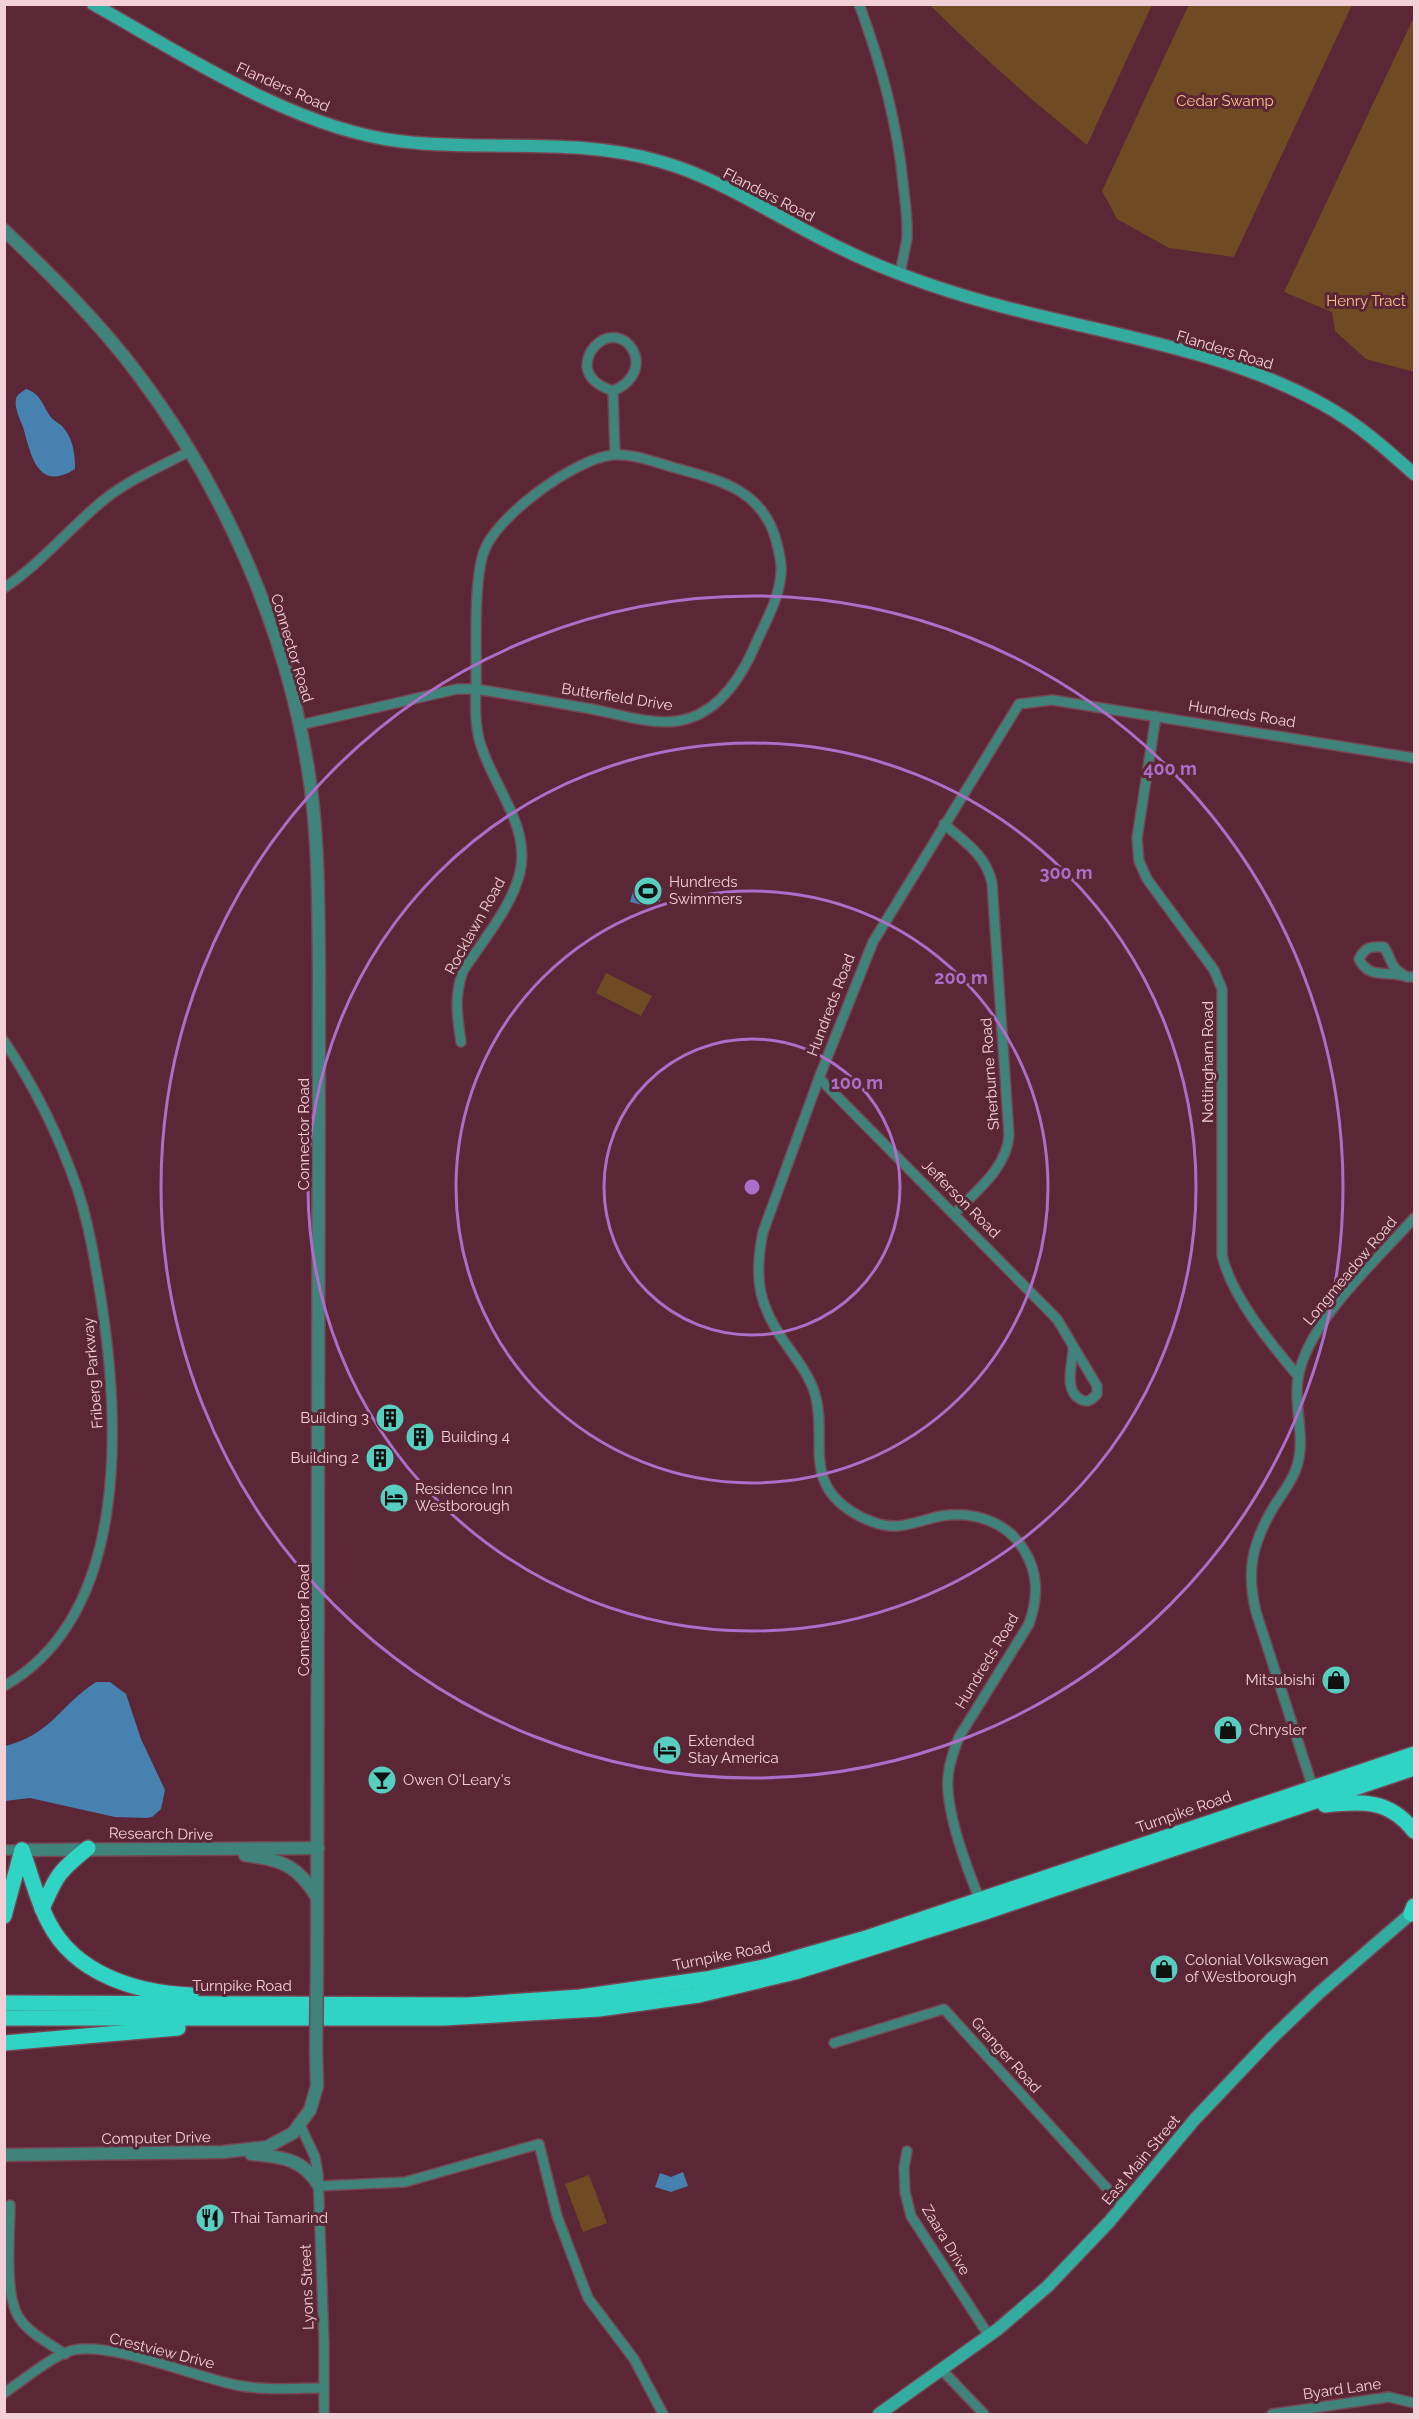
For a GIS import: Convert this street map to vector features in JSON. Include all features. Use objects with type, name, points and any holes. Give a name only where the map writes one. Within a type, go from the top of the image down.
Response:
[{"type":"highway","name":"Turnpike Road","points":[[4,2003],[468,2005],[528,2002],[633,1991],[706,1979],[810,1955],[1414,1754]]},
{"type":"highway","name":"Turnpike Road","points":[[4,2018],[444,2018],[599,2009],[699,1995],[806,1969],[985,1912],[1414,1768]]},
{"type":"highway","points":[[1298,1807],[1359,1801],[1375,1804],[1400,1816],[1414,1830]]},
{"type":"highway","points":[[42,1909],[53,1880],[66,1865],[88,1848]]},
{"type":"highway","points":[[22,1850],[42,1909],[52,1929],[86,1965],[103,1975],[156,1991],[220,1996],[247,2004]]},
{"type":"highway","points":[[4,1916],[22,1850]]},
{"type":"highway","points":[[4,2043],[194,2027],[218,2019]]},
{"type":"main road","name":"Flanders Road","points":[[93,4],[251,91],[333,126],[397,141],[574,147],[618,152],[662,162],[723,187],[841,249],[900,274],[987,303],[1191,354],[1265,377],[1305,395],[1344,417],[1414,474]]},
{"type":"main road","name":"East Main Street","points":[[879,2415],[989,2336],[1048,2286],[1123,2206],[1195,2120],[1271,2039],[1413,1910]]},
{"type":"street","points":[[859,4],[889,93],[900,153],[907,224],[900,274]]},
{"type":"street","name":"Connector Road","points":[[4,230],[114,344],[158,402],[190,451],[236,540],[262,598],[284,661],[300,725],[314,813],[319,946],[317,1967],[314,2098],[300,2125]]},
{"type":"street","points":[[610,338],[622,339],[629,343],[635,351],[637,362],[636,372],[631,381],[614,391],[596,383],[587,368],[588,357],[592,349],[600,341],[610,338]]},
{"type":"street","points":[[614,391],[615,454]]},
{"type":"street","points":[[4,588],[40,560],[73,526],[107,497],[190,451]]},
{"type":"street","name":"Butterfield Drive","points":[[300,725],[457,689],[476,689],[659,722],[695,717],[715,705],[736,681],[749,658],[778,591],[781,571],[774,530],[763,510],[746,494],[726,483],[639,458],[615,454],[594,458],[574,467],[504,520],[483,552],[479,573],[476,689]]},
{"type":"street","name":"Rocklawn Road","points":[[461,1042],[456,1001],[458,985],[463,971],[515,887],[522,862],[517,827],[489,767],[479,739],[475,714],[476,689]]},
{"type":"street","name":"Hundreds Road","points":[[980,1900],[949,1801],[947,1779],[951,1757],[959,1737],[1029,1624],[1036,1603],[1036,1581],[1030,1560],[1019,1540],[1002,1526],[982,1517],[960,1514],[895,1526],[873,1522],[853,1513],[836,1499],[824,1480],[818,1459],[819,1415],[815,1393],[806,1373],[768,1318],[761,1298],[758,1276],[763,1232],[819,1078],[873,942],[1019,704],[1052,700],[1414,758]]},
{"type":"street","name":"Nottingham Road","points":[[1156,716],[1141,808],[1137,850],[1147,879],[1214,970],[1222,990],[1221,1197],[1224,1261],[1260,1330],[1298,1376]]},
{"type":"street","name":"Sherburne Road","points":[[944,825],[984,861],[992,883],[1009,1135],[1009,1146],[1003,1162],[954,1214]]},
{"type":"street","points":[[1372,946],[1384,947],[1395,970],[1411,977],[1373,973],[1364,968],[1359,959],[1363,951],[1372,946]]},
{"type":"street","name":"Friberg Parkway","points":[[4,1041],[42,1106],[67,1158],[78,1191],[94,1253],[104,1317],[112,1390],[113,1439],[111,1494],[107,1517],[82,1596],[58,1641],[22,1676],[4,1686]]},
{"type":"street","name":"Jefferson Road","points":[[819,1078],[1057,1318],[1097,1386],[1097,1394],[1090,1400],[1084,1401],[1073,1393],[1070,1373],[1073,1364],[1073,1348]]},
{"type":"street","name":"Longmeadow Road","points":[[1313,1788],[1256,1612],[1250,1569],[1263,1527],[1296,1469],[1301,1448],[1297,1404],[1301,1360],[1317,1331],[1414,1218]]},
{"type":"street","name":"Research Drive","points":[[4,1850],[318,1848]]},
{"type":"street","points":[[215,1850],[278,1860],[296,1870],[317,1899]]},
{"type":"street","name":"Granger Road","points":[[834,2043],[944,2009],[1123,2206]]},
{"type":"street","name":"Computer Drive","points":[[4,2155],[223,2152],[267,2147],[285,2139],[300,2125]]},
{"type":"street","name":"Lyons Street","points":[[300,2125],[315,2157],[319,2186],[324,2415]]},
{"type":"street","points":[[223,2152],[289,2158],[309,2172],[319,2186],[405,2182],[539,2144],[557,2216],[588,2298],[634,2360],[663,2415]]},
{"type":"street","name":"Zaara Drive","points":[[907,2151],[904,2168],[905,2192],[910,2216],[989,2336]]},
{"type":"street","points":[[10,2205],[9,2271],[14,2309],[30,2330],[64,2354]]},
{"type":"street","name":"Crestview Drive","points":[[4,2393],[64,2354],[79,2349],[120,2354],[244,2386],[324,2388]]},
{"type":"street","points":[[942,2370],[984,2415]]},
{"type":"street","name":"Byard Lane","points":[[1272,2415],[1309,2412],[1389,2397],[1414,2403]]},
{"type":"green space","name":"Cedar Swamp","points":[[1189,4],[1352,5],[1234,257],[1169,248],[1117,219],[1102,191]]},
{"type":"green space","points":[[930,5],[1152,5],[1087,145],[1046,112]]},
{"type":"green space","name":"Henry Tract","points":[[1414,17],[1414,372],[1366,359],[1335,331],[1332,312],[1284,292]]},
{"type":"green space","points":[[606,973],[652,996],[641,1016],[596,993]]},
{"type":"green space","points":[[589,2175],[607,2223],[583,2232],[565,2184]]},
{"type":"water","points":[[26,389],[38,397],[50,416],[68,435],[74,451],[75,469],[62,475],[52,476],[44,473],[38,467],[29,448],[16,406],[17,396]]},
{"type":"water","name":"Hundreds Swimmers","points":[[636,881],[663,888],[660,902],[645,898],[643,905],[630,902]]},
{"type":"water","points":[[96,1682],[110,1682],[126,1694],[141,1739],[165,1790],[161,1809],[152,1817],[147,1818],[115,1817],[30,1798],[5,1801],[5,1746],[33,1735]]},
{"type":"water","points":[[683,2172],[688,2186],[671,2192],[655,2187],[660,2173],[671,2177]]},
{"type":"place","name":"Hundreds Swimmers","points":[[648,891]]},
{"type":"place","name":"Building 3","points":[[390,1418]]},
{"type":"place","name":"Building 4","points":[[420,1437]]},
{"type":"place","name":"Building 2","points":[[380,1458]]},
{"type":"place","name":"Residence Inn Westborough","points":[[394,1498]]},
{"type":"place","name":"Mitsubishi","points":[[1336,1680]]},
{"type":"place","name":"Chrysler","points":[[1228,1730]]},
{"type":"place","name":"Extended Stay America","points":[[667,1750]]},
{"type":"place","name":"Owen O'Leary's","points":[[382,1780]]},
{"type":"place","name":"Colonial Volkswagen of Westborough","points":[[1164,1969]]},
{"type":"place","name":"Thai Tamarind","points":[[210,2218]]}]
